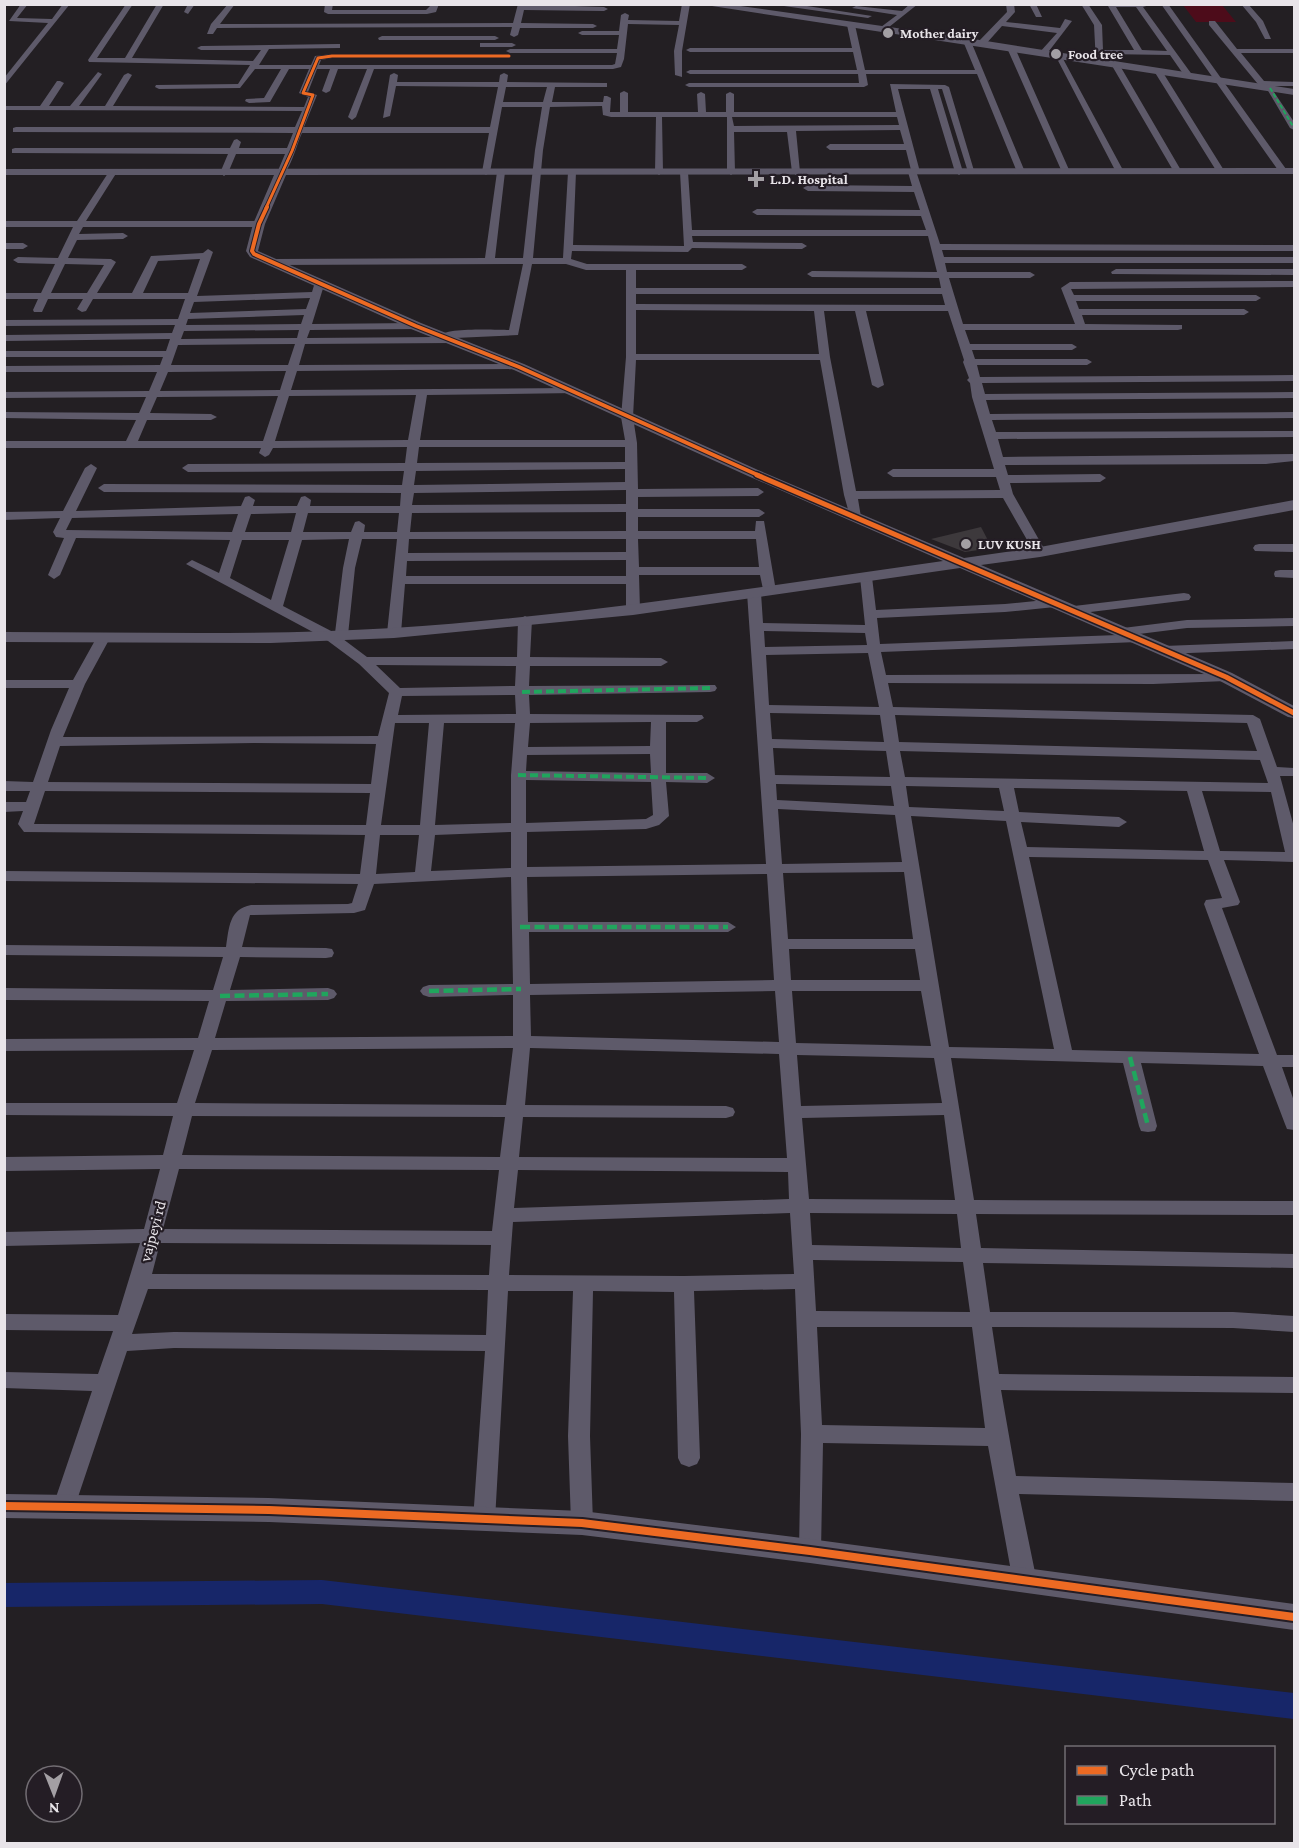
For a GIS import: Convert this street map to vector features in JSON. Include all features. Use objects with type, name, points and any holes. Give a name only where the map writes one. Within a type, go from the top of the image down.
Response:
[{"type":"street","points":[[25,4],[12,19],[54,21]]},
{"type":"street","points":[[4,84],[67,4]]},
{"type":"street","points":[[130,4],[92,60],[286,67],[395,68],[593,26]]},
{"type":"street","points":[[127,61],[161,4]]},
{"type":"street","points":[[193,62],[213,26],[232,4]]},
{"type":"street","points":[[679,75],[678,51],[686,4]]},
{"type":"street","points":[[703,4],[982,43],[1057,56],[1099,57],[1139,52],[1173,53]]},
{"type":"street","points":[[773,4],[868,16]]},
{"type":"street","points":[[791,18],[816,4]]},
{"type":"street","points":[[829,4],[903,13]]},
{"type":"street","points":[[884,29],[915,4]]},
{"type":"street","points":[[982,43],[1011,12],[1010,4]]},
{"type":"street","points":[[1032,4],[1039,15]]},
{"type":"street","points":[[1084,4],[1098,25],[1099,57]]},
{"type":"street","points":[[1096,4],[1165,4],[1216,79],[1289,171]]},
{"type":"street","points":[[1111,4],[1139,52]]},
{"type":"street","points":[[1138,4],[1189,76]]},
{"type":"street","points":[[1244,4],[1259,21],[1268,37]]},
{"type":"street","points":[[329,5],[328,11],[331,13],[424,12],[433,10],[436,5]]},
{"type":"street","points":[[486,172],[502,85],[521,7],[604,9]]},
{"type":"street","points":[[381,42],[512,45],[613,67],[618,65],[624,37],[624,18],[682,23]]},
{"type":"street","points":[[1043,53],[1068,21]]},
{"type":"street","points":[[1212,22],[1266,86],[1294,128]]},
{"type":"street","points":[[1000,23],[1062,31]]},
{"type":"street","points":[[689,85],[864,87],[851,25]]},
{"type":"street","points":[[213,26],[391,27],[512,45],[620,55]]},
{"type":"street","points":[[376,30],[391,27]]},
{"type":"street","points":[[377,55],[381,42],[391,27]]},
{"type":"street","points":[[624,37],[321,57],[303,93],[313,95],[292,151],[259,224],[252,251],[318,288],[519,367],[753,473],[1226,677],[1294,713]]},
{"type":"street","points":[[579,41],[624,37]]},
{"type":"street","points":[[512,45],[524,40]]},
{"type":"street","points":[[967,41],[1021,172]]},
{"type":"street","points":[[201,48],[345,46]]},
{"type":"street","points":[[246,80],[265,47]]},
{"type":"street","points":[[1011,48],[1066,172]]},
{"type":"street","points":[[690,50],[857,50]]},
{"type":"street","points":[[1235,51],[1291,51],[1294,59]]},
{"type":"street","points":[[1057,56],[1120,172]]},
{"type":"street","points":[[1099,57],[1115,64],[1294,92]]},
{"type":"street","points":[[167,72],[174,62]]},
{"type":"street","points":[[849,62],[872,62]]},
{"type":"street","points":[[1115,64],[1178,172]]},
{"type":"street","points":[[265,100],[286,67]]},
{"type":"street","points":[[326,92],[335,67]]},
{"type":"street","points":[[352,117],[371,68]]},
{"type":"street","points":[[386,116],[395,68]]},
{"type":"street","points":[[1158,71],[1221,172]]},
{"type":"street","points":[[690,72],[980,72]]},
{"type":"street","points":[[73,108],[98,74]]},
{"type":"street","points":[[108,108],[128,75]]},
{"type":"street","points":[[38,310],[80,223],[164,79],[256,80]]},
{"type":"street","points":[[267,81],[277,81]]},
{"type":"street","points":[[43,108],[60,83]]},
{"type":"street","points":[[393,84],[604,86]]},
{"type":"street","points":[[1266,86],[1294,84]]},
{"type":"street","points":[[4,323],[179,329],[301,342],[447,338],[467,333],[514,333],[528,261],[546,104],[552,85]]},
{"type":"street","points":[[972,172],[945,87],[893,86],[917,189],[940,260],[946,291],[966,347],[968,362],[1000,471],[1008,494],[1040,552]]},
{"type":"street","points":[[933,86],[959,172]]},
{"type":"street","points":[[624,93],[624,115]]},
{"type":"street","points":[[701,94],[702,115]]},
{"type":"street","points":[[730,94],[731,172]]},
{"type":"street","points":[[4,108],[108,108],[152,97],[265,100],[309,105]]},
{"type":"street","points":[[152,97],[254,109],[309,105]]},
{"type":"street","points":[[498,105],[606,101],[606,113],[624,115],[729,117],[764,114],[900,114]]},
{"type":"street","points":[[764,104],[764,114]]},
{"type":"street","points":[[224,173],[237,141],[254,109]]},
{"type":"street","points":[[659,172],[660,119]]},
{"type":"street","points":[[729,129],[904,127]]},
{"type":"street","points":[[792,129],[796,172]]},
{"type":"street","points":[[16,130],[495,130]]},
{"type":"street","points":[[43,140],[85,140]]},
{"type":"street","points":[[284,140],[296,140]]},
{"type":"street","points":[[226,141],[249,141]]},
{"type":"street","points":[[830,147],[909,147]]},
{"type":"street","points":[[15,151],[292,151]]},
{"type":"street","points":[[4,172],[1289,171]]},
{"type":"street","points":[[490,261],[501,172]]},
{"type":"street","points":[[567,261],[572,172]]},
{"type":"street","points":[[684,172],[688,254]]},
{"type":"street","points":[[808,188],[917,189]]},
{"type":"street","points":[[757,212],[924,213]]},
{"type":"street","points":[[882,213],[887,233]]},
{"type":"street","points":[[4,224],[259,224]]},
{"type":"street","points":[[687,233],[930,233]]},
{"type":"street","points":[[73,237],[123,236]]},
{"type":"street","points":[[1101,247],[1108,241],[1126,237],[1283,237]]},
{"type":"street","points":[[4,246],[23,246]]},
{"type":"street","points":[[274,262],[567,261],[586,267],[631,266],[688,254],[802,246]]},
{"type":"street","points":[[935,247],[1294,248]]},
{"type":"street","points":[[567,248],[750,257]]},
{"type":"street","points":[[130,445],[165,368],[206,254],[154,258],[136,296]]},
{"type":"street","points":[[688,254],[742,267]]},
{"type":"street","points":[[18,260],[111,262],[82,309]]},
{"type":"street","points":[[940,260],[1294,260]]},
{"type":"street","points":[[631,266],[631,357],[627,417],[632,465],[633,610]]},
{"type":"street","points":[[1116,272],[1294,272]]},
{"type":"street","points":[[812,274],[1030,275]]},
{"type":"street","points":[[1081,327],[1068,298],[1067,286],[1075,284],[1294,284]]},
{"type":"street","points":[[4,296],[190,298],[318,288]]},
{"type":"street","points":[[223,579],[318,288]]},
{"type":"street","points":[[632,291],[946,291]]},
{"type":"street","points":[[1068,298],[1256,298]]},
{"type":"street","points":[[632,307],[952,308]]},
{"type":"street","points":[[819,308],[825,357],[855,517]]},
{"type":"street","points":[[860,308],[878,385]]},
{"type":"street","points":[[179,329],[310,312]]},
{"type":"street","points":[[1074,312],[1244,312]]},
{"type":"street","points":[[4,338],[179,329],[416,326]]},
{"type":"street","points":[[958,327],[1178,327]]},
{"type":"street","points":[[966,347],[1072,347]]},
{"type":"street","points":[[4,354],[170,354]]},
{"type":"street","points":[[631,357],[825,357]]},
{"type":"street","points":[[968,362],[1087,362]]},
{"type":"street","points":[[161,536],[168,512],[233,367]]},
{"type":"street","points":[[4,369],[519,367]]},
{"type":"street","points":[[973,380],[1294,378]]},
{"type":"street","points":[[4,395],[571,391]]},
{"type":"street","points":[[394,633],[405,510],[422,392]]},
{"type":"street","points":[[978,398],[1294,395]]},
{"type":"street","points":[[4,415],[143,416],[268,444],[631,443]]},
{"type":"street","points":[[984,417],[1294,415]]},
{"type":"street","points":[[4,445],[130,445],[204,431]]},
{"type":"street","points":[[989,436],[1294,434]]},
{"type":"street","points":[[893,473],[1000,471],[1294,458]]},
{"type":"street","points":[[188,468],[632,465]]},
{"type":"street","points":[[91,468],[59,532],[71,536],[762,535]]},
{"type":"street","points":[[1000,471],[1100,478]]},
{"type":"street","points":[[753,473],[758,492],[767,571],[757,627],[758,651],[805,1281],[812,1434],[810,1551]]},
{"type":"street","points":[[104,488],[632,489],[758,492]]},
{"type":"street","points":[[276,606],[309,489]]},
{"type":"street","points":[[335,635],[367,489]]},
{"type":"street","points":[[850,495],[1008,494]]},
{"type":"street","points":[[4,637],[271,638],[394,633],[633,610],[1040,552],[1294,505]]},
{"type":"street","points":[[4,516],[247,510],[759,513]]},
{"type":"street","points":[[54,575],[71,536]]},
{"type":"street","points":[[1259,548],[1294,548]]},
{"type":"street","points":[[401,557],[633,556]]},
{"type":"street","points":[[192,564],[335,635],[396,692],[384,740],[367,879]]},
{"type":"street","points":[[399,580],[767,571]]},
{"type":"street","points":[[1280,574],[1294,574]]},
{"type":"street","points":[[866,577],[873,650],[882,679],[897,782],[904,810],[929,986],[952,1109],[997,1437],[1025,1582]]},
{"type":"street","points":[[1074,610],[1184,597]]},
{"type":"street","points":[[757,627],[872,621],[1055,603]]},
{"type":"street","points":[[484,1520],[501,1238],[522,1042],[518,775],[523,717],[525,620]]},
{"type":"street","points":[[758,651],[873,650],[918,645],[1130,635],[1186,624],[1294,622]]},
{"type":"street","points":[[103,638],[78,684],[54,742],[26,824],[33,830],[519,829],[654,822],[661,816],[657,750],[659,718]]},
{"type":"street","points":[[1164,650],[1294,645]]},
{"type":"street","points":[[364,661],[661,662]]},
{"type":"street","points":[[882,679],[1153,680],[1226,677]]},
{"type":"street","points":[[4,684],[78,684]]},
{"type":"street","points":[[396,692],[710,688]]},
{"type":"street","points":[[763,709],[1253,719],[1277,788],[1294,856],[1020,852]]},
{"type":"street","points":[[389,719],[697,718]]},
{"type":"street","points":[[423,877],[429,830],[437,719]]},
{"type":"street","points":[[54,742],[254,738],[384,740]]},
{"type":"street","points":[[766,743],[1266,756]]},
{"type":"street","points":[[519,751],[657,750]]},
{"type":"street","points":[[1271,771],[1294,772]]},
{"type":"street","points":[[518,775],[707,778]]},
{"type":"street","points":[[768,779],[1277,788]]},
{"type":"street","points":[[1005,782],[1064,1056]]},
{"type":"street","points":[[4,786],[379,789]]},
{"type":"street","points":[[1193,787],[1214,856],[1232,902],[1212,904],[1271,1061],[1290,1100],[1294,1124]]},
{"type":"street","points":[[770,804],[1119,822]]},
{"type":"street","points":[[4,807],[33,806]]},
{"type":"street","points":[[4,876],[367,879],[519,872],[912,867]]},
{"type":"street","name":"vajpeyi rd","points":[[64,1506],[140,1281],[184,1111],[233,952],[240,916],[245,911],[355,908],[360,902],[367,879]]},
{"type":"street","points":[[520,927],[728,927]]},
{"type":"street","points":[[781,944],[923,944]]},
{"type":"street","points":[[4,950],[326,953]]},
{"type":"street","points":[[429,991],[784,985],[929,986]]},
{"type":"street","points":[[4,994],[220,996],[328,994]]},
{"type":"street","points":[[4,1045],[522,1042],[1294,1061]]},
{"type":"street","points":[[1130,1057],[1148,1126]]},
{"type":"street","points":[[4,1109],[726,1112]]},
{"type":"street","points":[[794,1112],[952,1109]]},
{"type":"street","points":[[4,1164],[171,1162],[798,1165]]},
{"type":"street","points":[[503,1215],[800,1206],[1294,1208]]},
{"type":"street","points":[[4,1239],[150,1236],[501,1238]]},
{"type":"street","points":[[803,1252],[1294,1261]]},
{"type":"street","points":[[140,1281],[684,1284],[805,1281]]},
{"type":"street","points":[[582,1523],[579,1436],[583,1283]]},
{"type":"street","points":[[684,1284],[689,1458]]},
{"type":"street","points":[[806,1319],[1233,1320],[1294,1324]]},
{"type":"street","points":[[4,1322],[174,1340],[496,1343]]},
{"type":"street","points":[[4,1380],[106,1383]]},
{"type":"street","points":[[989,1382],[1294,1385]]},
{"type":"street","points":[[812,1434],[997,1437]]},
{"type":"street","points":[[1007,1485],[1294,1492]]},
{"type":"street","points":[[4,1506],[269,1510],[582,1523],[810,1551],[1294,1617]]},
{"type":"shaded area","points":[[1183,5],[1222,5],[1236,22],[1196,22]]},
{"type":"building","name":"LUV KUSH","points":[[981,527],[992,548],[965,552],[931,539]]},
{"type":"waterway","points":[[4,1595],[322,1592],[1294,1706]]},
{"type":"marked path","points":[[1270,88],[1294,128]]},
{"type":"marked path","points":[[522,692],[710,688]]},
{"type":"marked path","points":[[518,775],[707,778]]},
{"type":"marked path","points":[[520,927],[728,927]]},
{"type":"marked path","points":[[429,991],[521,989]]},
{"type":"marked path","points":[[220,996],[328,994]]},
{"type":"marked path","points":[[1130,1057],[1148,1126]]},
{"type":"cycle path","points":[[509,56],[332,56],[318,58],[303,93],[313,95],[292,151],[259,224],[252,251],[254,254],[416,326],[519,367],[753,473],[1226,677],[1294,713]]},
{"type":"cycle path","points":[[4,1506],[269,1510],[582,1523],[810,1551],[1294,1617]]},
{"type":"place","name":"Mother dairy","points":[[888,33]]},
{"type":"place","name":"Food tree","points":[[1056,54]]},
{"type":"place","name":"L.D. Hospital","points":[[756,179]]},
{"type":"place","name":"LUV KUSH","points":[[966,544]]}]
